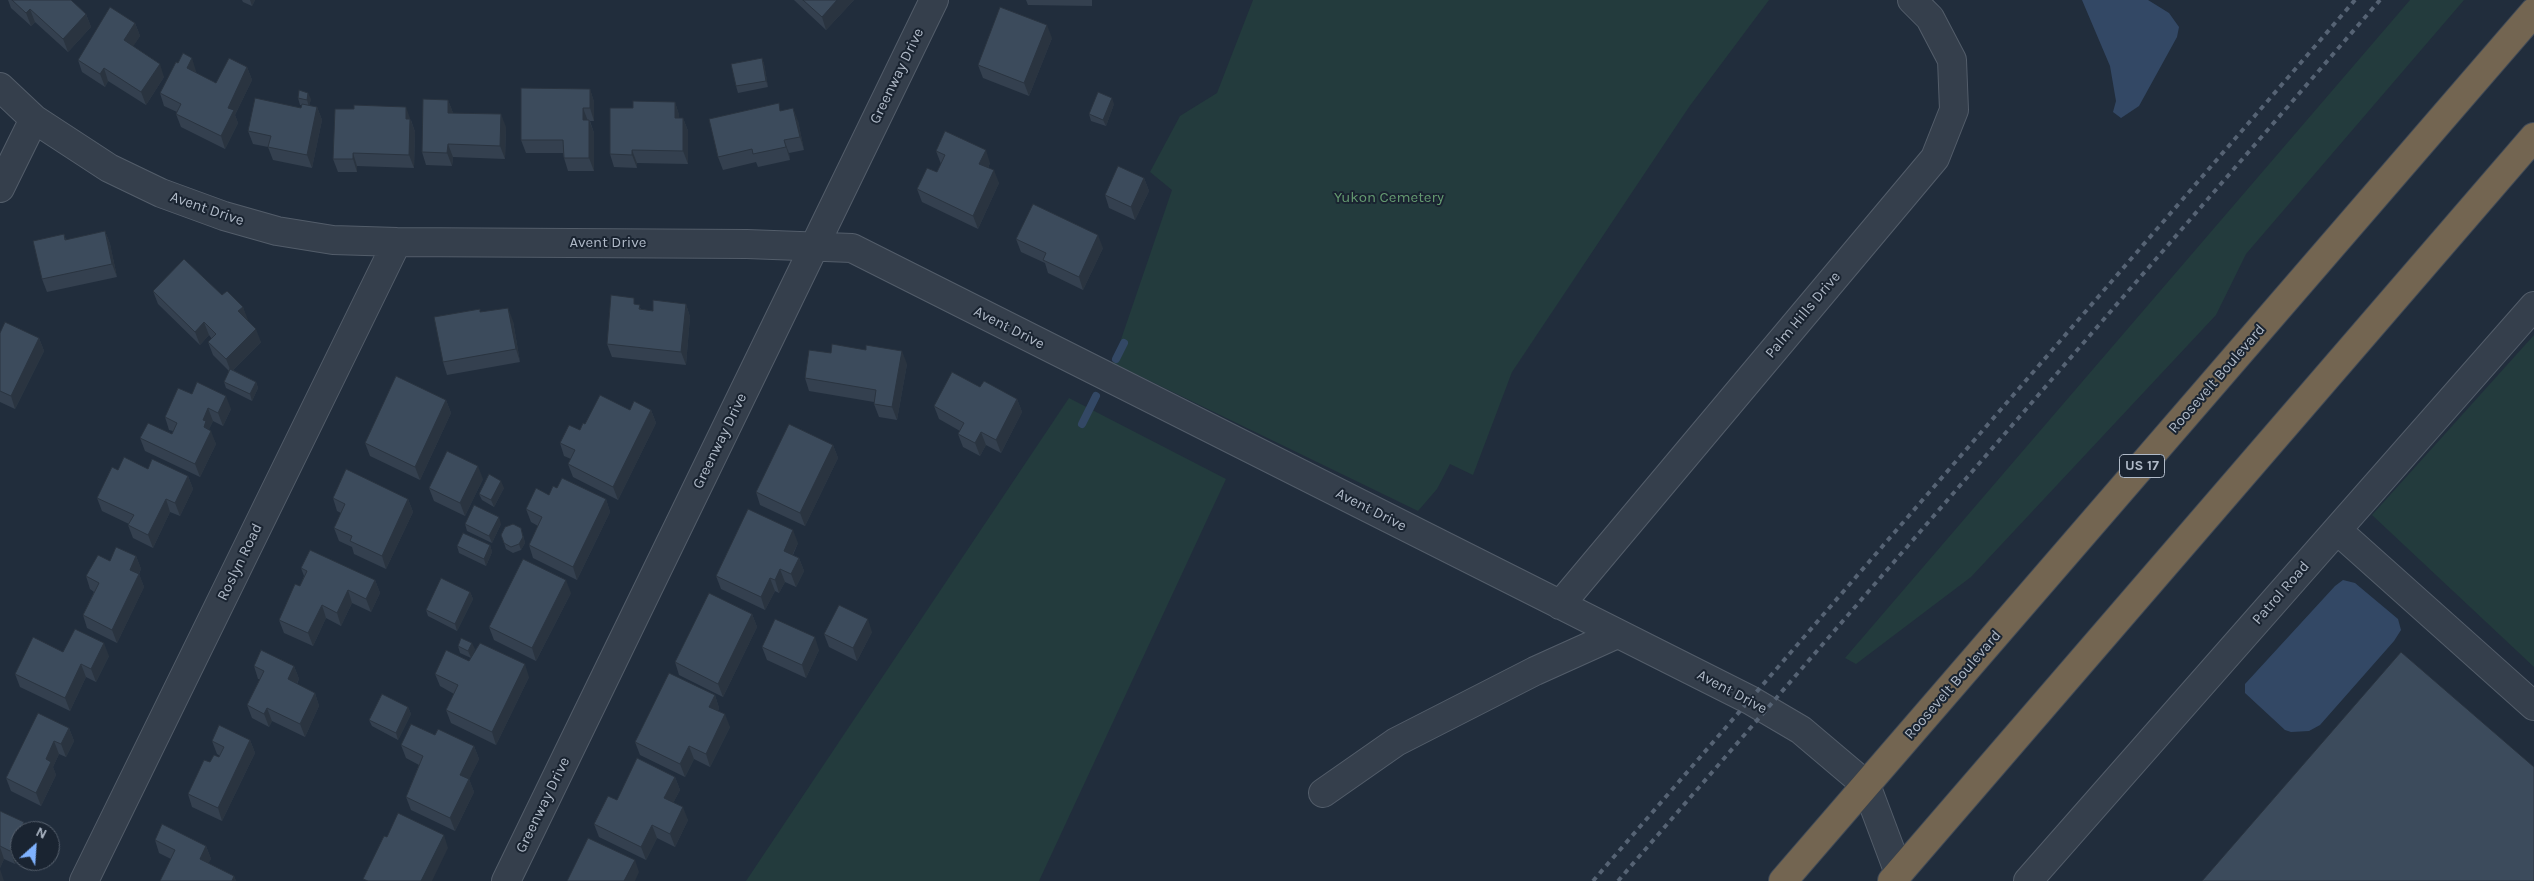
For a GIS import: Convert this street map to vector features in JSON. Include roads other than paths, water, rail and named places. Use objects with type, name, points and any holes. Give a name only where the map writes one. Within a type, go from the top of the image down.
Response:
[{"type":"highway","name":"Roosevelt Boulevard","points":[[1783,881],[2534,12]]},
{"type":"highway","points":[[1895,877],[2534,137]]},
{"type":"street","name":"Greenway Drive","points":[[506,881],[934,0]]},
{"type":"street","name":"Palm Hills Drive","points":[[1560,605],[1935,158],[1954,110],[1952,60],[1930,18],[1912,0]]},
{"type":"street","name":"Avent Drive","points":[[0,87],[34,119],[109,168],[161,192],[224,216],[277,230],[333,240],[747,244],[852,248],[1750,700],[1801,730],[1866,784],[1895,877]]},
{"type":"street","points":[[0,188],[34,119]]},
{"type":"street","name":"Roslyn Road","points":[[84,881],[397,242]]},
{"type":"street","name":"Patrol Road","points":[[2028,881],[2534,306]]},
{"type":"street","points":[[2337,530],[2534,706]]},
{"type":"street","points":[[1323,793],[1396,742],[1535,671],[1617,634]]},
{"type":"water","points":[[2082,0],[2148,0],[2169,13],[2179,27],[2177,37],[2139,106],[2121,118],[2113,112],[2116,101],[2110,66]]},
{"type":"water","points":[[2343,580],[2355,583],[2398,619],[2401,630],[2394,641],[2320,725],[2309,731],[2291,732],[2285,730],[2245,693],[2245,684],[2335,586]]},
{"type":"waterway","points":[[1116,359],[1124,343]]},
{"type":"waterway","points":[[1082,424],[1096,396]]},
{"type":"railway","points":[[1593,881],[2355,0]]},
{"type":"railway","points":[[1618,881],[2380,0]]},
{"type":"park label","name":"Yukon Cemetery","points":[[1389,198]]}]
